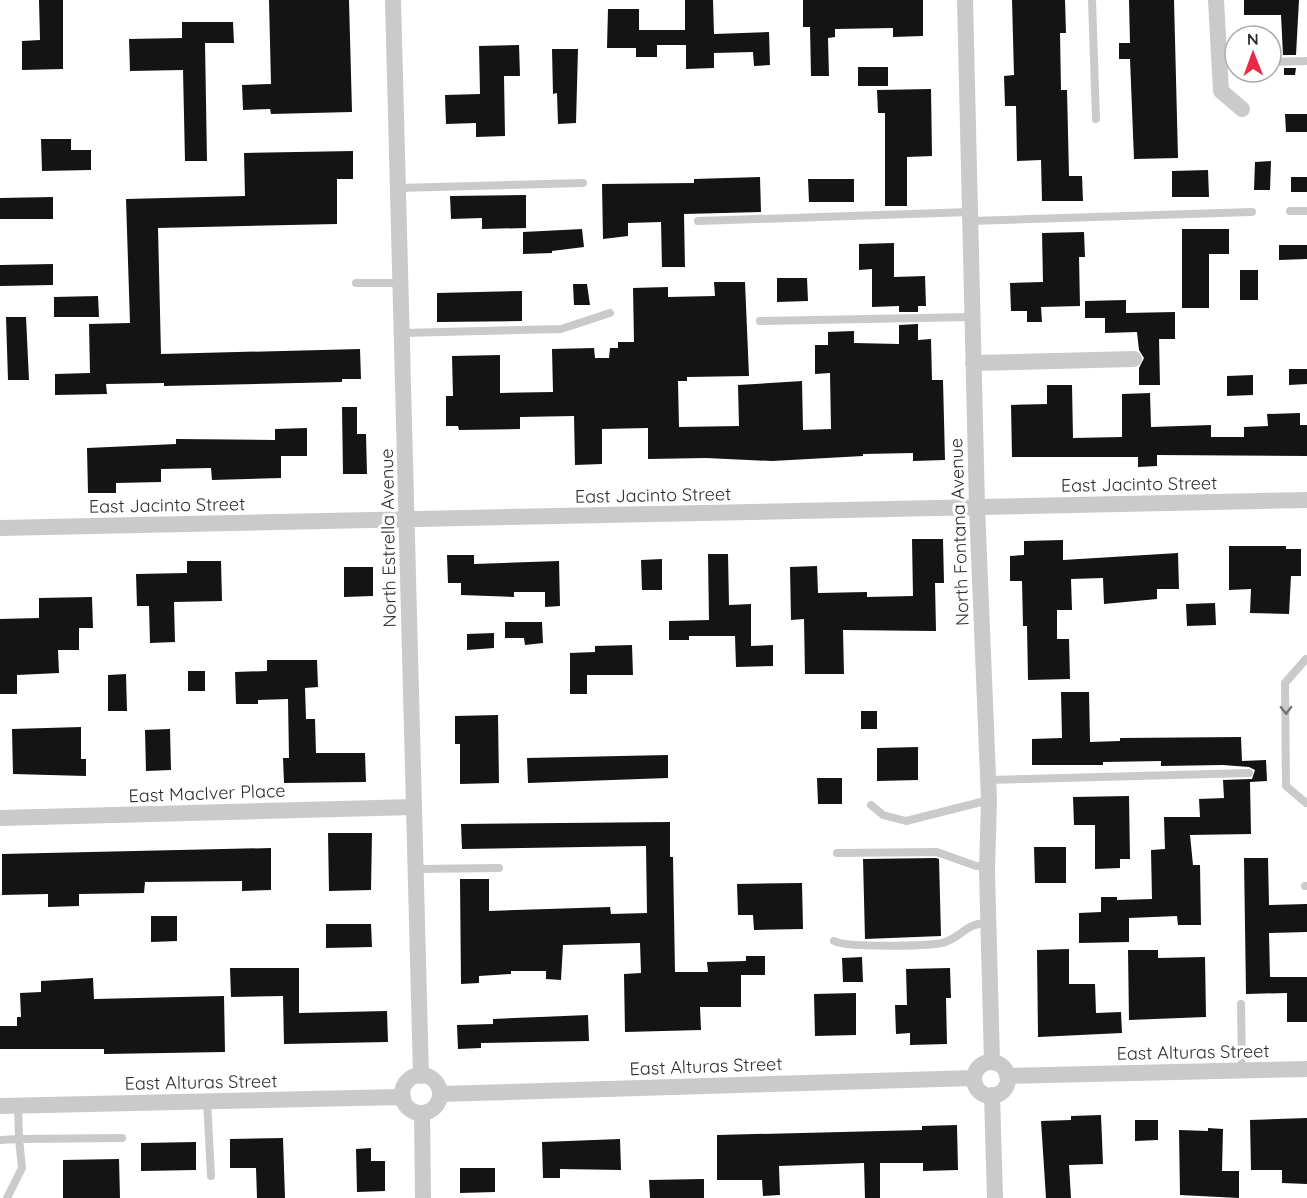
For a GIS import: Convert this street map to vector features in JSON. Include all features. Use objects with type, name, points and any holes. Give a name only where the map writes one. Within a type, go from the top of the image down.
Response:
[{"type":"street","name":"North Estrella Avenue","points":[[393,0],[421,1076]]},
{"type":"street","name":"North Fontana Avenue","points":[[965,0],[976,507],[989,800],[987,866],[992,1062]]},
{"type":"street","points":[[1216,0],[1223,40]]},
{"type":"street","points":[[1223,82],[1221,91],[1242,109]]},
{"type":"street","points":[[973,363],[1134,359]]},
{"type":"street","name":"East Jacinto Street","points":[[0,528],[1307,500]]},
{"type":"street","name":"East MacIver Place","points":[[0,818],[414,807]]},
{"type":"street","points":[[992,1062],[1002,1065],[1007,1076],[1004,1090],[992,1095],[978,1089],[974,1078],[978,1067],[992,1062]]},
{"type":"street","name":"East Alturas Street","points":[[1007,1076],[1307,1070]]},
{"type":"street","points":[[421,1076],[436,1083],[440,1094],[437,1105],[422,1113],[407,1107],[403,1091],[410,1080],[421,1076]]},
{"type":"street","name":"East Alturas Street","points":[[440,1094],[974,1078]]},
{"type":"street","points":[[992,1095],[995,1198]]},
{"type":"street","name":"East Alturas Street","points":[[0,1106],[403,1097]]},
{"type":"street","points":[[422,1113],[423,1198]]},
{"type":"lane","points":[[1092,0],[1096,119]]},
{"type":"lane","points":[[1283,62],[1307,61]]},
{"type":"lane","points":[[398,188],[583,183]]},
{"type":"lane","points":[[1290,211],[1307,210]]},
{"type":"lane","points":[[698,221],[1252,212]]},
{"type":"lane","points":[[356,283],[401,283]]},
{"type":"lane","points":[[402,333],[561,329],[610,313]]},
{"type":"lane","points":[[760,321],[972,317]]},
{"type":"lane","points":[[1306,659],[1285,683],[1286,786],[1306,803]]},
{"type":"lane","points":[[988,780],[1248,773]]},
{"type":"lane","points":[[871,805],[883,814],[906,821],[989,800]]},
{"type":"lane","points":[[837,853],[937,852],[976,866],[987,866]]},
{"type":"lane","points":[[416,869],[499,868]]},
{"type":"lane","points":[[834,941],[850,945],[943,943],[966,928],[989,923]]},
{"type":"lane","points":[[1241,1004],[1242,1071]]},
{"type":"lane","points":[[207,1101],[211,1176]]},
{"type":"lane","points":[[7,1198],[22,1168],[18,1106]]},
{"type":"lane","points":[[0,1140],[122,1138]]},
{"type":"building","points":[[39,0],[63,0],[63,69],[22,70],[22,41],[40,40]]},
{"type":"building","points":[[269,0],[349,0],[352,112],[271,114],[270,109],[243,110],[242,85],[271,84]]},
{"type":"building","points":[[685,0],[713,0],[714,34],[769,32],[770,65],[754,66],[753,52],[714,53],[714,68],[686,69],[686,45],[657,45],[657,57],[636,57],[636,48],[607,48],[608,9],[639,9],[639,30],[685,30]]},
{"type":"building","points":[[803,0],[923,0],[923,36],[893,37],[893,28],[835,29],[835,37],[828,38],[829,76],[811,76],[810,27],[803,27]]},
{"type":"building","points":[[1012,0],[1065,0],[1066,33],[1060,33],[1061,90],[1067,90],[1069,176],[1082,176],[1083,201],[1042,201],[1041,160],[1017,161],[1016,106],[1005,106],[1004,76],[1014,75]]},
{"type":"building","points":[[1129,0],[1174,0],[1178,158],[1134,159],[1130,59],[1119,59],[1119,43],[1130,43]]},
{"type":"building","points":[[1244,0],[1299,0],[1296,55],[1283,55],[1281,15],[1244,15]]},
{"type":"building","points":[[182,22],[233,22],[234,43],[205,43],[207,161],[185,161],[183,70],[130,71],[129,39],[182,38]]},
{"type":"building","points":[[519,45],[520,76],[504,76],[505,136],[476,137],[476,123],[446,124],[445,95],[480,94],[479,46]]},
{"type":"building","points":[[552,49],[578,49],[576,123],[558,124],[557,93],[553,94]]},
{"type":"building","points":[[858,67],[888,67],[888,86],[858,86]]},
{"type":"building","points":[[1284,68],[1296,68],[1295,75],[1284,75]]},
{"type":"building","points":[[931,89],[932,156],[907,157],[907,206],[885,206],[885,113],[878,113],[877,90]]},
{"type":"building","points":[[1285,114],[1307,114],[1307,132],[1286,132]]},
{"type":"building","points":[[41,139],[71,139],[71,150],[91,150],[91,170],[42,171]]},
{"type":"building","points":[[353,151],[353,179],[337,179],[337,224],[158,228],[161,354],[360,349],[361,379],[342,379],[342,382],[164,386],[164,383],[106,384],[107,394],[55,395],[55,374],[90,373],[89,324],[130,323],[126,199],[245,196],[244,153]]},
{"type":"building","points":[[1271,161],[1270,190],[1254,190],[1255,162]]},
{"type":"building","points":[[1208,170],[1209,197],[1172,197],[1172,171]]},
{"type":"building","points":[[760,177],[761,212],[684,214],[685,267],[662,267],[661,222],[628,223],[628,236],[603,239],[602,184],[694,183],[694,179]]},
{"type":"building","points":[[1291,177],[1307,177],[1307,192],[1291,192]]},
{"type":"building","points":[[808,179],[854,179],[854,202],[809,202]]},
{"type":"building","points":[[526,195],[526,228],[482,229],[482,218],[451,219],[450,196]]},
{"type":"building","points":[[53,197],[53,219],[0,219],[0,198]]},
{"type":"building","points":[[582,229],[584,247],[552,251],[552,253],[523,254],[523,232]]},
{"type":"building","points":[[1182,229],[1229,229],[1229,254],[1209,254],[1209,308],[1182,308]]},
{"type":"building","points":[[1084,232],[1085,257],[1079,257],[1080,306],[1041,307],[1042,322],[1027,322],[1027,311],[1011,311],[1010,283],[1043,282],[1042,233]]},
{"type":"building","points":[[894,243],[894,277],[925,276],[926,306],[918,306],[918,312],[899,312],[899,306],[872,307],[872,269],[859,270],[859,244]]},
{"type":"building","points":[[1279,245],[1307,245],[1307,259],[1279,260]]},
{"type":"building","points":[[53,264],[53,285],[0,286],[0,265]]},
{"type":"building","points":[[1240,270],[1258,270],[1258,300],[1240,300]]},
{"type":"building","points":[[777,278],[807,278],[808,301],[777,302]]},
{"type":"building","points":[[714,282],[745,282],[749,376],[687,377],[687,381],[678,381],[679,427],[739,426],[738,385],[802,381],[803,430],[831,429],[830,373],[815,374],[815,345],[828,345],[828,332],[854,331],[854,343],[899,344],[899,325],[918,324],[918,340],[931,339],[932,380],[943,380],[945,460],[913,461],[913,453],[863,454],[863,456],[772,461],[706,458],[648,459],[648,428],[602,429],[602,464],[575,465],[574,416],[520,417],[520,429],[459,430],[458,426],[446,426],[446,396],[453,396],[452,356],[500,355],[500,393],[553,392],[552,349],[594,348],[595,358],[609,358],[610,348],[618,348],[618,342],[634,342],[633,288],[668,287],[668,297],[715,296]]},
{"type":"building","points":[[573,284],[587,284],[590,305],[574,305]]},
{"type":"building","points":[[522,291],[522,321],[437,322],[437,293]]},
{"type":"building","points":[[98,296],[99,317],[54,317],[54,297]]},
{"type":"building","points":[[1126,300],[1126,313],[1175,312],[1175,339],[1159,339],[1160,385],[1139,385],[1139,368],[1144,358],[1139,350],[1137,332],[1105,333],[1105,318],[1085,318],[1085,301]]},
{"type":"building","points":[[6,317],[26,317],[29,380],[8,380]]},
{"type":"building","points":[[1289,369],[1307,369],[1307,384],[1289,385]]},
{"type":"building","points":[[1253,375],[1253,395],[1227,396],[1227,376]]},
{"type":"building","points":[[1047,385],[1072,385],[1073,438],[1122,437],[1122,394],[1150,393],[1151,427],[1211,425],[1211,437],[1244,437],[1244,427],[1268,426],[1267,414],[1300,413],[1300,425],[1307,425],[1307,456],[1157,455],[1157,466],[1138,467],[1138,457],[1012,457],[1011,405],[1047,404]]},
{"type":"building","points":[[342,407],[357,407],[357,434],[366,434],[367,474],[343,474]]},
{"type":"building","points":[[307,428],[307,456],[281,456],[281,478],[212,480],[211,468],[161,469],[161,482],[116,483],[116,493],[88,493],[87,448],[176,444],[176,439],[275,440],[275,429]]},
{"type":"building","points":[[912,539],[943,539],[944,583],[935,583],[936,631],[843,630],[844,674],[805,674],[804,619],[791,620],[790,567],[817,566],[818,593],[867,592],[867,597],[913,596]]},
{"type":"building","points":[[1063,540],[1063,560],[1178,553],[1179,589],[1157,589],[1157,599],[1104,604],[1103,578],[1071,579],[1072,610],[1057,610],[1057,639],[1069,639],[1070,679],[1028,680],[1027,626],[1023,626],[1022,581],[1010,581],[1010,556],[1024,555],[1024,541]]},
{"type":"building","points":[[1229,546],[1286,546],[1286,549],[1301,549],[1301,576],[1291,576],[1289,614],[1250,613],[1251,589],[1229,590]]},
{"type":"building","points":[[708,554],[728,554],[729,605],[751,604],[751,646],[773,645],[773,666],[736,667],[735,636],[689,636],[689,640],[669,640],[669,621],[709,620]]},
{"type":"building","points":[[447,555],[474,555],[474,564],[559,561],[560,606],[545,607],[545,592],[514,592],[514,597],[461,595],[461,583],[448,583]]},
{"type":"building","points":[[662,559],[662,590],[642,590],[641,560]]},
{"type":"building","points":[[187,561],[221,561],[222,601],[174,602],[175,642],[150,643],[149,606],[137,606],[136,574],[187,573]]},
{"type":"building","points":[[344,567],[373,567],[373,596],[344,597]]},
{"type":"building","points":[[92,597],[93,628],[79,628],[79,650],[58,650],[59,673],[17,675],[17,694],[0,694],[0,619],[39,618],[39,598]]},
{"type":"building","points":[[1215,603],[1216,625],[1187,626],[1186,604]]},
{"type":"building","points":[[505,622],[542,622],[543,643],[525,645],[524,638],[505,638]]},
{"type":"building","points":[[494,633],[494,648],[467,650],[467,634]]},
{"type":"building","points":[[632,645],[633,675],[587,675],[587,694],[570,694],[570,653],[595,652],[595,646]]},
{"type":"building","points":[[267,660],[317,660],[318,687],[305,688],[306,719],[315,719],[316,753],[365,753],[366,782],[284,783],[283,758],[289,758],[288,699],[258,700],[258,704],[236,704],[235,672],[267,671]]},
{"type":"building","points":[[188,671],[205,671],[205,691],[188,691]]},
{"type":"building","points":[[126,674],[127,711],[108,711],[108,675]]},
{"type":"building","points":[[1061,692],[1089,692],[1090,742],[1120,741],[1120,738],[1241,737],[1242,761],[1266,760],[1267,781],[1250,782],[1251,834],[1190,835],[1193,865],[1200,865],[1201,925],[1178,925],[1177,916],[1129,918],[1129,942],[1079,943],[1079,913],[1101,912],[1101,897],[1117,897],[1117,900],[1152,899],[1151,850],[1165,849],[1164,817],[1200,817],[1199,799],[1224,798],[1223,780],[1252,779],[1255,770],[1249,767],[1223,765],[1161,766],[1161,761],[1103,762],[1103,765],[1032,765],[1032,739],[1062,738]]},
{"type":"building","points":[[861,711],[877,711],[877,729],[861,729]]},
{"type":"building","points":[[498,715],[499,783],[460,784],[460,744],[455,744],[455,716]]},
{"type":"building","points":[[81,727],[81,759],[86,759],[86,776],[13,774],[12,729]]},
{"type":"building","points":[[170,729],[171,770],[146,771],[145,730]]},
{"type":"building","points":[[918,747],[918,780],[877,781],[877,748]]},
{"type":"building","points":[[668,755],[668,778],[528,783],[527,758]]},
{"type":"building","points":[[817,778],[842,778],[842,804],[818,804]]},
{"type":"building","points":[[1129,796],[1130,859],[1120,859],[1120,868],[1095,869],[1095,825],[1074,825],[1073,797]]},
{"type":"building","points":[[670,822],[670,857],[673,857],[675,972],[708,972],[707,962],[746,961],[746,956],[765,956],[765,975],[741,975],[741,1007],[700,1007],[701,1030],[625,1032],[624,974],[641,973],[640,943],[563,945],[561,980],[546,979],[546,971],[511,971],[511,974],[479,976],[479,983],[461,984],[460,879],[489,879],[489,911],[610,907],[611,914],[647,913],[646,846],[462,849],[461,824]]},
{"type":"building","points":[[328,833],[372,833],[371,890],[329,891]]},
{"type":"building","points":[[1034,847],[1066,847],[1066,883],[1035,883]]},
{"type":"building","points":[[271,848],[271,890],[242,891],[242,881],[145,882],[144,893],[79,894],[79,906],[48,907],[48,894],[2,895],[2,854]]},
{"type":"building","points":[[1244,858],[1268,858],[1269,905],[1307,904],[1307,932],[1269,933],[1270,977],[1307,977],[1307,1022],[1287,1022],[1287,993],[1246,994]]},
{"type":"building","points":[[863,859],[939,859],[941,936],[865,939]]},
{"type":"building","points":[[802,883],[803,929],[754,930],[753,915],[738,915],[737,884]]},
{"type":"building","points":[[151,916],[177,916],[177,941],[151,942]]},
{"type":"building","points":[[326,924],[371,924],[372,947],[326,948]]},
{"type":"building","points":[[1069,949],[1069,984],[1095,984],[1096,1013],[1121,1012],[1122,1033],[1038,1037],[1037,950]]},
{"type":"building","points":[[1128,950],[1158,950],[1158,958],[1205,957],[1206,1017],[1129,1020]]},
{"type":"building","points":[[862,957],[863,982],[843,982],[842,958]]},
{"type":"building","points":[[230,968],[299,968],[299,1013],[387,1011],[388,1042],[284,1044],[283,996],[231,997]]},
{"type":"building","points":[[950,968],[951,998],[946,998],[947,1044],[910,1045],[910,1033],[896,1034],[895,1005],[907,1005],[906,969]]},
{"type":"building","points":[[93,978],[94,999],[224,996],[225,1052],[104,1054],[104,1049],[0,1049],[0,1026],[17,1026],[17,1017],[21,1017],[20,993],[41,992],[41,981]]},
{"type":"building","points":[[856,993],[856,1035],[815,1036],[814,994]]},
{"type":"building","points":[[588,1015],[589,1041],[481,1043],[481,1048],[458,1049],[457,1025],[493,1024],[493,1019]]},
{"type":"building","points":[[1101,1115],[1103,1164],[1069,1165],[1071,1198],[1046,1198],[1041,1121],[1071,1120],[1071,1116]]},
{"type":"building","points":[[1307,1118],[1307,1184],[1282,1183],[1282,1170],[1251,1170],[1250,1120]]},
{"type":"building","points":[[1135,1120],[1158,1120],[1158,1140],[1135,1141]]},
{"type":"building","points":[[957,1125],[958,1170],[923,1171],[923,1163],[880,1163],[880,1198],[865,1198],[864,1163],[779,1166],[780,1195],[763,1196],[762,1180],[717,1180],[717,1135],[922,1130],[922,1126]]},
{"type":"building","points":[[1208,1128],[1223,1129],[1222,1171],[1239,1171],[1239,1198],[1180,1195],[1179,1130],[1208,1131]]},
{"type":"building","points":[[283,1138],[285,1198],[257,1198],[256,1168],[230,1168],[230,1139]]},
{"type":"building","points":[[620,1139],[621,1170],[560,1169],[560,1178],[543,1178],[542,1142]]},
{"type":"building","points":[[196,1142],[196,1170],[141,1171],[141,1143]]},
{"type":"building","points":[[371,1148],[371,1161],[385,1161],[385,1191],[357,1192],[356,1149]]},
{"type":"building","points":[[119,1159],[120,1198],[63,1198],[63,1160]]},
{"type":"building","points":[[460,1168],[495,1168],[495,1192],[460,1193]]},
{"type":"building","points":[[704,1179],[704,1198],[650,1198],[649,1180]]}]
